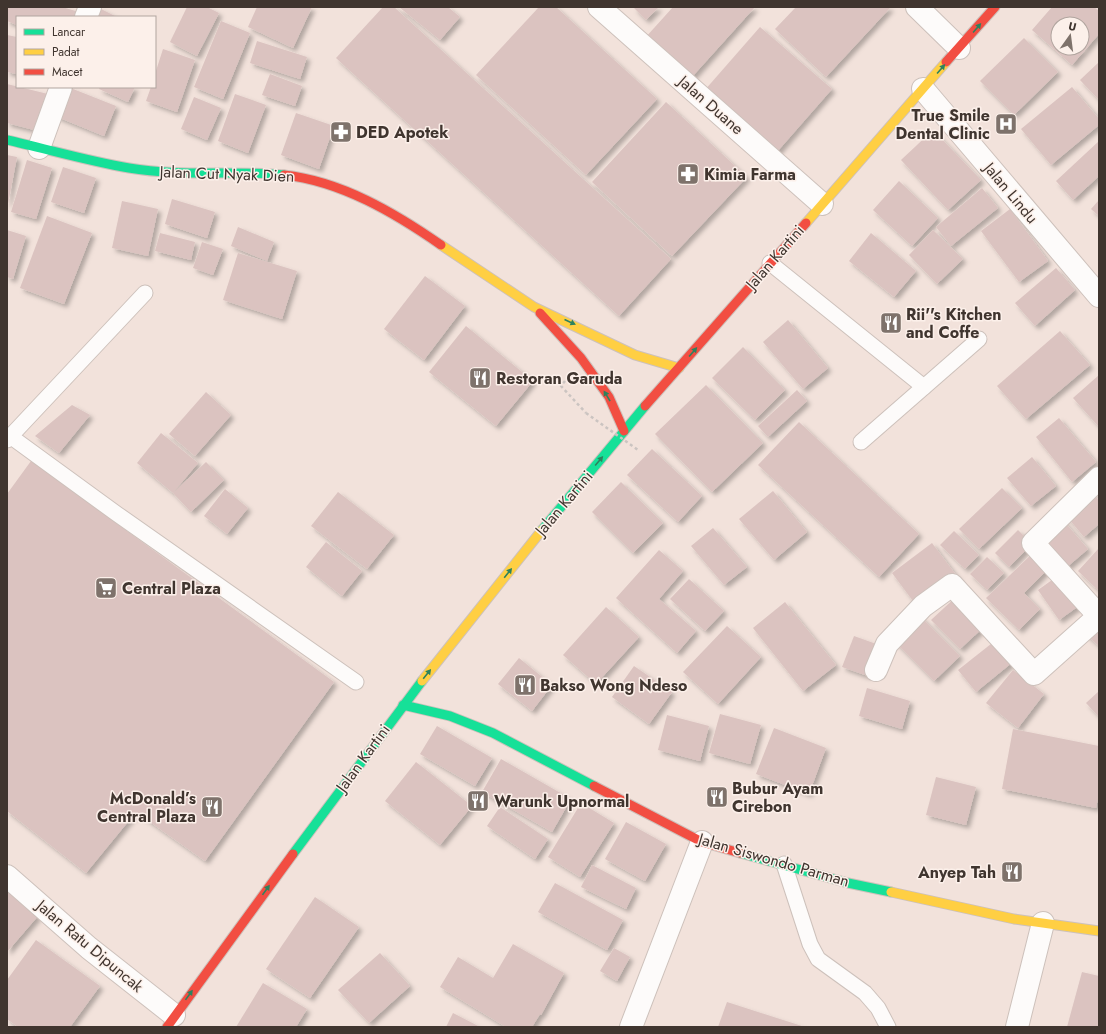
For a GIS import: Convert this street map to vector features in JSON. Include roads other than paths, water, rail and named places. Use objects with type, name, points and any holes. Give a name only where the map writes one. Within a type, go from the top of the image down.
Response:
[{"type":"main road","name":"Jalan Kartini","points":[[171,1021],[402,705],[534,540],[679,368],[995,7]]},
{"type":"main road","name":"Jalan Cut Nyak Dien","points":[[7,140],[128,168],[189,174],[260,173],[301,176],[339,188],[405,220],[534,306],[635,355],[679,368]]},
{"type":"main road","name":"Jalan Cut Nyak Dien","points":[[534,306],[581,358],[609,397],[624,432]]},
{"type":"main road","name":"Jalan Siswondo Parman","points":[[402,705],[450,716],[493,733],[702,842],[848,883],[1014,919],[1099,931]]},
{"type":"street","name":"Jalan Duane","points":[[599,7],[822,204]]},
{"type":"street","points":[[917,7],[959,48]]},
{"type":"street","points":[[40,148],[61,88]]},
{"type":"street","name":"Jalan Lindu","points":[[923,89],[1099,296]]},
{"type":"street","points":[[876,670],[887,644],[923,606],[952,585],[1034,674],[1099,616],[1033,542],[1099,478]]},
{"type":"street","points":[[630,1027],[702,842]]},
{"type":"street","name":"Jalan Ratu Dipuncak","points":[[7,876],[171,1021]]},
{"type":"street","points":[[1017,1027],[1043,923]]},
{"type":"lane","points":[[770,263],[924,387]]},
{"type":"lane","points":[[145,294],[9,438],[356,682]]},
{"type":"lane","points":[[861,442],[979,339]]},
{"type":"lane","points":[[784,864],[810,944],[818,959],[865,993],[878,1008],[888,1027]]},
{"type":"place","name":"True Smile Dental Clinic","points":[[1006,124]]},
{"type":"place","name":"DED Apotek","points":[[341,132]]},
{"type":"place","name":"Kimia Farma","points":[[688,174]]},
{"type":"place","name":"Rii''s Kitchen and Coffe","points":[[891,323]]},
{"type":"place","name":"Restoran Garuda","points":[[480,378]]},
{"type":"place","name":"Central Plaza","points":[[106,588]]},
{"type":"place","name":"Bakso Wong Ndeso","points":[[525,685]]},
{"type":"place","name":"Bubur Ayam Cirebon","points":[[717,797]]},
{"type":"place","name":"Warunk Upnormal","points":[[478,801]]},
{"type":"place","name":"McDonald’s Central Plaza","points":[[212,807]]},
{"type":"place","name":"Anyep Tah","points":[[1012,872]]}]
